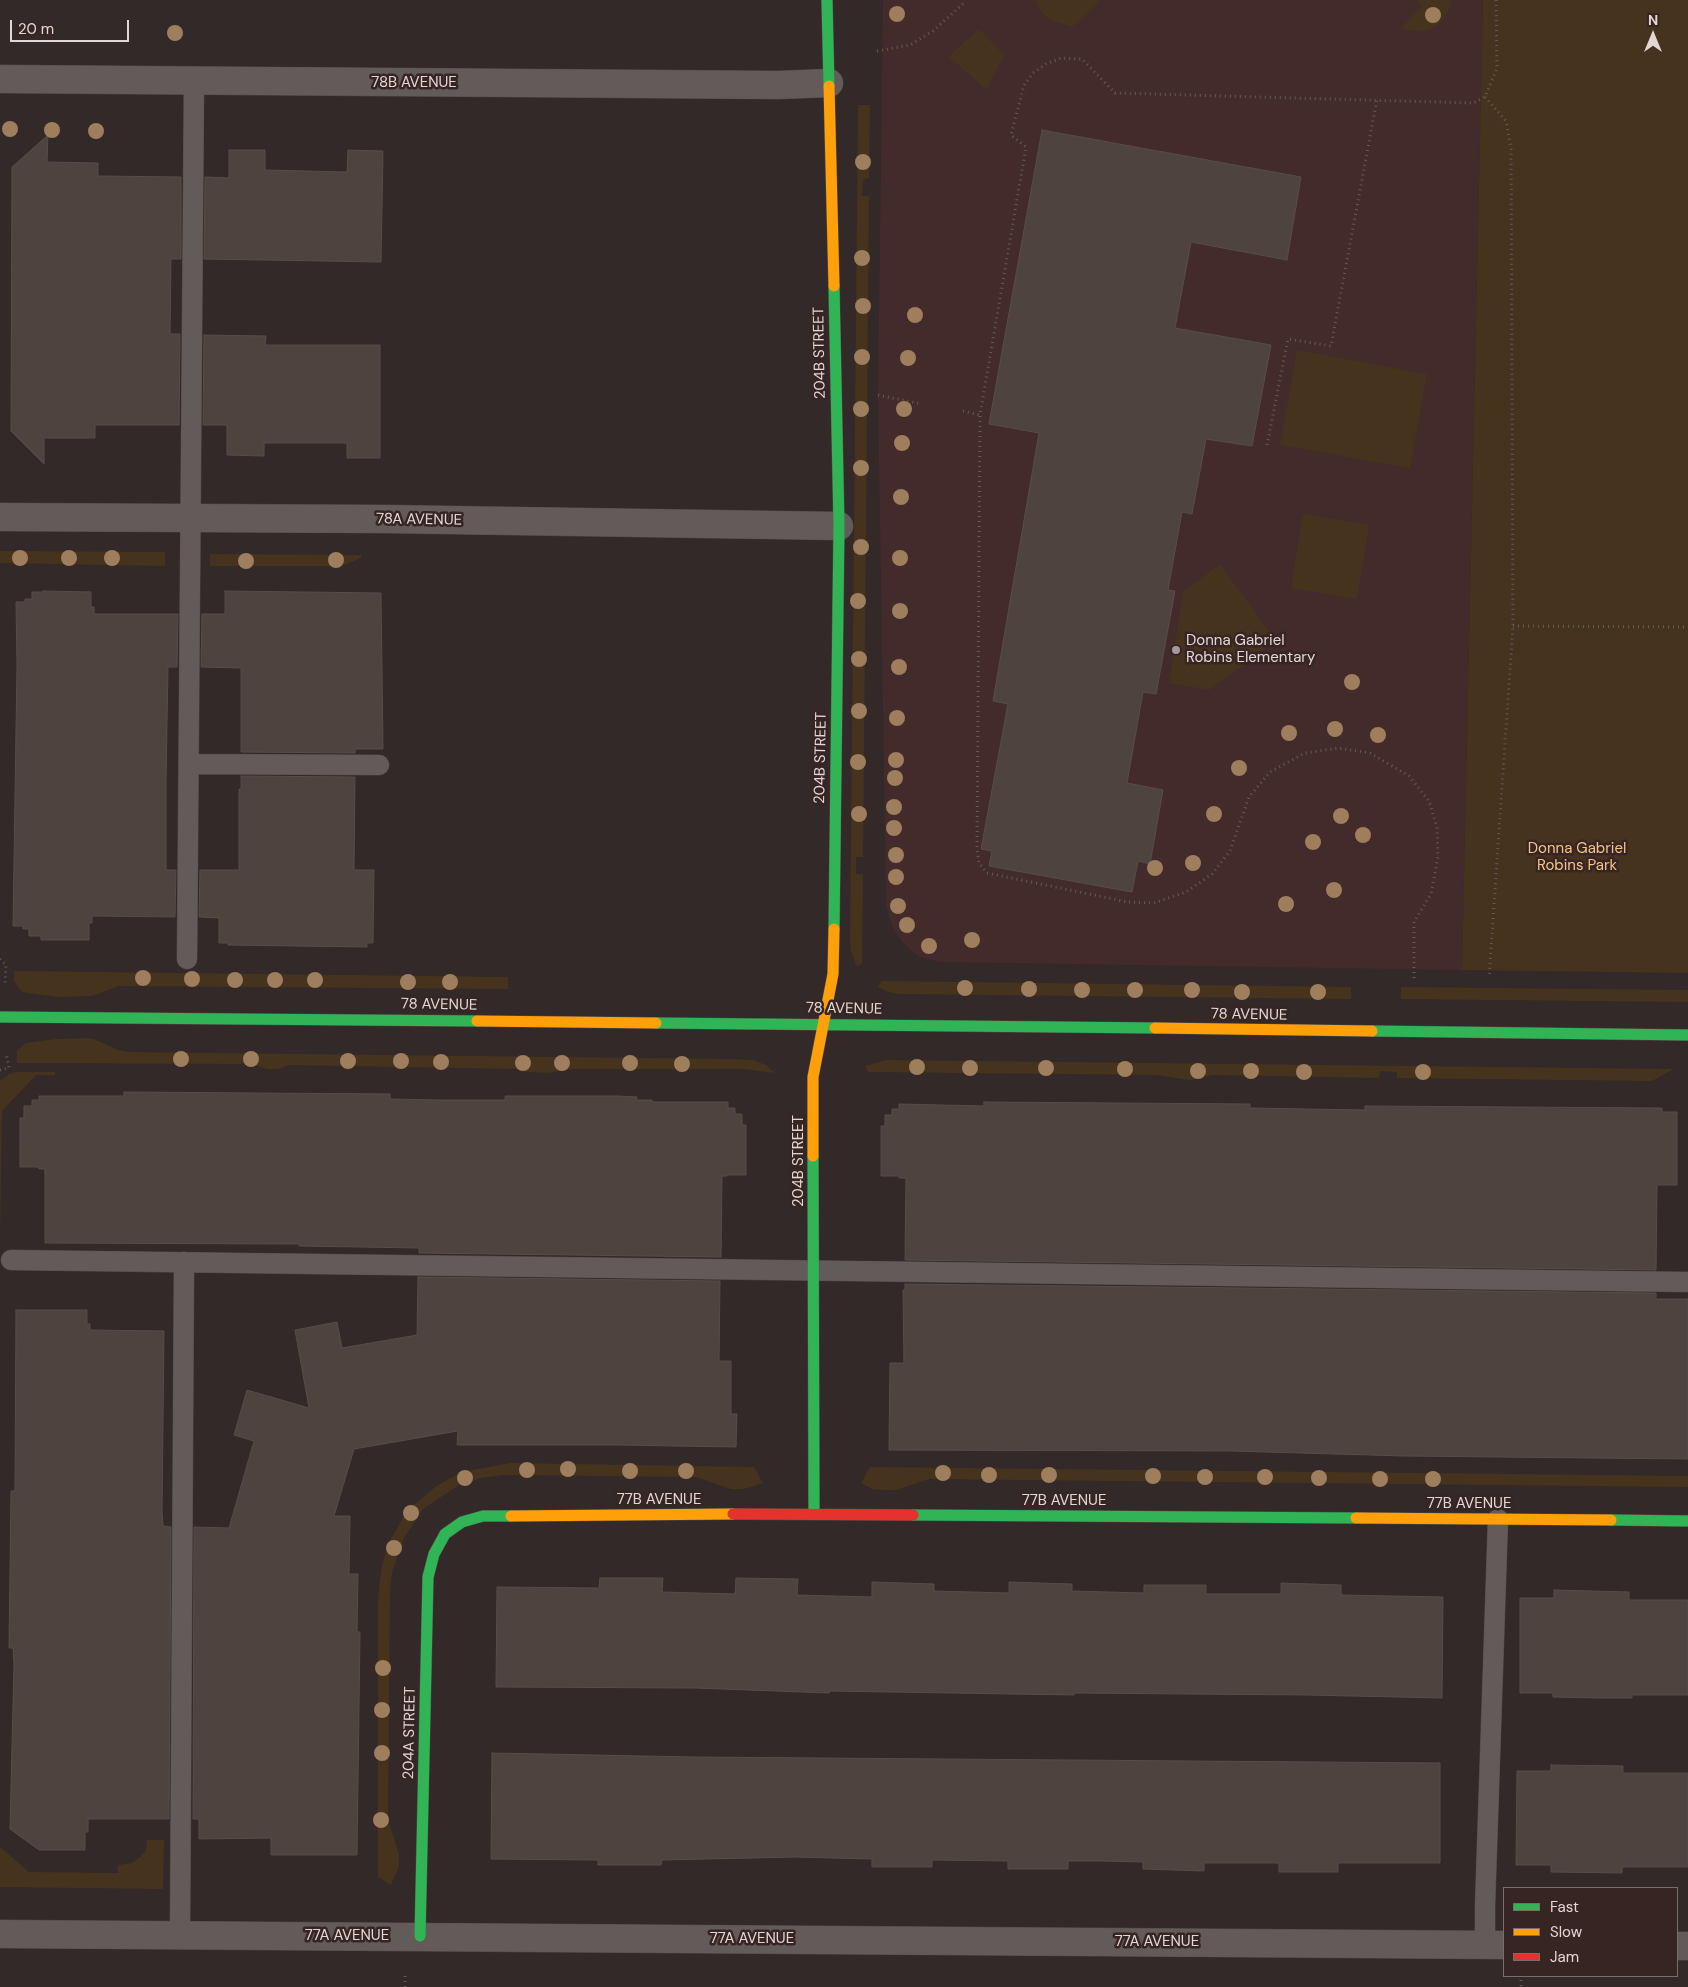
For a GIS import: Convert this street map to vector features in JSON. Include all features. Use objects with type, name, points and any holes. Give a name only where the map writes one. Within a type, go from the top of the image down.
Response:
[{"type":"street","name":"204B STREET","points":[[814,1514],[813,1077],[833,974],[839,526],[827,0]]},
{"type":"street","name":"78B AVENUE","points":[[0,79],[829,84]]},
{"type":"street","name":"78A AVENUE","points":[[0,517],[839,526]]},
{"type":"street","name":"78 AVENUE","points":[[0,1017],[824,1024],[1688,1035]]},
{"type":"street","name":"77B AVENUE","points":[[445,1534],[462,1522],[483,1516],[814,1514],[1688,1521]]},
{"type":"street","name":"204A STREET","points":[[420,1936],[428,1577],[434,1554],[445,1534]]},
{"type":"street","name":"77A AVENUE","points":[[0,1934],[1495,1945]]},
{"type":"lane","points":[[187,958],[194,81]]},
{"type":"lane","points":[[189,764],[379,765]]},
{"type":"lane","points":[[11,1260],[814,1269],[1688,1282]]},
{"type":"lane","points":[[180,1935],[184,1262]]},
{"type":"lane","points":[[1495,1945],[1485,1897],[1498,1519]]},
{"type":"path","points":[[1414,978],[1414,922],[1430,894],[1438,856],[1437,827],[1429,801],[1409,776],[1370,752],[1338,748],[1305,752],[1270,772],[1249,797],[1230,851],[1212,874],[1186,892],[1154,903],[1128,902],[987,873],[979,863],[977,849],[980,415],[1026,147],[1011,135],[1024,86],[1033,73],[1046,64],[1061,58],[1082,59],[1116,93],[1473,103],[1485,97],[1497,68],[1496,0]]},
{"type":"path","points":[[877,51],[910,45],[933,31],[964,3]]},
{"type":"path","points":[[1485,97],[1506,121],[1511,149],[1513,626],[1489,978]]},
{"type":"path","points":[[1267,445],[1288,339],[1330,346],[1377,99]]},
{"type":"path","points":[[878,395],[922,404]]},
{"type":"path","points":[[963,411],[980,415]]},
{"type":"path","points":[[1513,626],[1688,627]]},
{"type":"path","points":[[0,959],[6,964],[4,991]]},
{"type":"path","points":[[0,1070],[9,1068],[5,1045]]},
{"type":"path","points":[[405,1971],[405,1987]]},
{"type":"path","points":[[1521,1980],[1521,1987]]},
{"type":"shaded area","name":"Donna Gabriel Robins Elementary","points":[[883,0],[1483,0],[1462,970],[939,962],[918,956],[905,945],[893,929],[886,905],[878,395]]},
{"type":"green space","points":[[1036,0],[1097,0],[1099,2],[1072,27],[1053,21],[1045,15],[1039,9]]},
{"type":"green space","points":[[1417,0],[1451,1],[1443,20],[1435,27],[1427,31],[1404,30],[1402,27],[1422,6]]},
{"type":"green space","name":"Donna Gabriel Robins Park","points":[[1483,0],[1688,0],[1688,973],[1462,970]]},
{"type":"green space","points":[[979,29],[1005,56],[986,89],[950,58],[950,55]]},
{"type":"green space","points":[[858,105],[870,105],[869,178],[863,179],[862,196],[869,196],[863,857],[856,857],[856,874],[863,874],[862,963],[857,967],[850,942]]},
{"type":"green space","points":[[1297,350],[1427,374],[1410,468],[1280,445]]},
{"type":"green space","points":[[1303,514],[1369,525],[1357,599],[1291,588]]},
{"type":"green space","points":[[0,551],[165,552],[165,566],[0,563]]},
{"type":"green space","points":[[210,554],[361,555],[361,558],[342,566],[210,566]]},
{"type":"green space","points":[[1220,564],[1276,641],[1209,690],[1169,683],[1183,592]]},
{"type":"green space","points":[[14,971],[508,977],[508,989],[119,986],[92,996],[58,997],[22,992],[14,981]]},
{"type":"green space","points":[[882,981],[1351,987],[1351,999],[899,994],[888,992],[878,987]]},
{"type":"green space","points":[[1401,987],[1688,990],[1688,1002],[1401,999]]},
{"type":"green space","points":[[85,1038],[94,1039],[118,1050],[129,1052],[753,1060],[766,1065],[775,1073],[743,1069],[571,1069],[548,1073],[515,1069],[290,1065],[278,1069],[267,1069],[252,1064],[17,1063],[17,1051],[26,1043]]},
{"type":"green space","points":[[886,1060],[1674,1069],[1652,1081],[1397,1078],[1397,1072],[1380,1071],[1379,1078],[1212,1075],[1190,1080],[1156,1075],[868,1072],[865,1066]]},
{"type":"green space","points":[[16,1072],[55,1072],[55,1075],[36,1075],[2,1111],[0,1243],[0,1081],[9,1074]]},
{"type":"green space","points":[[510,1463],[754,1467],[763,1483],[744,1489],[731,1489],[696,1477],[503,1475],[481,1478],[459,1485],[423,1509],[404,1538],[392,1572],[390,1590],[388,1820],[399,1854],[399,1866],[391,1885],[378,1877],[378,1600],[384,1558],[389,1542],[403,1518],[413,1506],[436,1486],[462,1472]]},
{"type":"green space","points":[[870,1467],[1688,1476],[1688,1487],[929,1479],[896,1490],[884,1490],[872,1489],[861,1483]]},
{"type":"green space","points":[[147,1840],[164,1840],[163,1889],[0,1887],[0,1847],[29,1872],[118,1873],[118,1865],[132,1863],[140,1857],[146,1850]]},
{"type":"building","name":"Donna Gabriel Robins Elementary","points":[[1042,130],[1301,177],[1287,260],[1191,242],[1175,328],[1271,345],[1252,446],[1206,439],[1192,514],[1182,512],[1168,590],[1175,591],[1156,694],[1143,692],[1127,783],[1163,790],[1150,864],[1138,861],[1132,892],[989,866],[992,851],[981,849],[1008,704],[993,701],[1039,433],[989,424]]},
{"type":"building","points":[[48,135],[47,162],[98,163],[98,176],[181,177],[181,259],[171,259],[170,334],[180,334],[179,425],[95,425],[95,438],[44,438],[44,464],[11,431],[12,167]]},
{"type":"building","points":[[229,150],[265,150],[265,170],[347,172],[348,150],[383,151],[381,262],[204,259],[205,177],[229,178]]},
{"type":"building","points":[[204,335],[266,336],[265,345],[380,345],[380,458],[347,458],[347,443],[264,443],[264,456],[227,455],[227,425],[203,425]]},
{"type":"building","points":[[225,591],[381,593],[383,749],[355,749],[355,753],[241,752],[241,668],[201,667],[202,614],[225,614]]},
{"type":"building","points":[[32,592],[91,592],[91,607],[94,607],[94,614],[178,614],[177,667],[168,667],[166,780],[166,870],[176,870],[175,917],[92,916],[92,923],[89,923],[89,940],[41,940],[41,936],[29,936],[29,929],[23,929],[23,926],[13,926],[17,666],[16,602],[25,602],[25,599],[32,599]]},
{"type":"building","points":[[241,776],[355,777],[354,870],[374,870],[373,943],[367,943],[367,947],[228,945],[228,943],[219,943],[219,918],[199,917],[200,870],[239,870],[239,789],[241,789]]},
{"type":"building","points":[[124,1092],[390,1094],[390,1099],[440,1100],[505,1100],[505,1096],[617,1096],[637,1097],[636,1100],[652,1100],[652,1102],[728,1102],[728,1108],[735,1108],[735,1114],[742,1114],[742,1125],[746,1125],[746,1175],[722,1176],[721,1257],[419,1253],[419,1248],[299,1246],[299,1244],[45,1243],[45,1169],[39,1169],[39,1167],[20,1167],[20,1118],[24,1118],[24,1106],[32,1106],[32,1100],[39,1100],[39,1096],[124,1096]]},
{"type":"building","points":[[984,1102],[1250,1104],[1250,1108],[1365,1110],[1365,1106],[1662,1108],[1662,1112],[1677,1112],[1677,1185],[1657,1185],[1656,1270],[905,1260],[906,1178],[881,1176],[881,1126],[885,1126],[885,1115],[892,1115],[892,1109],[899,1109],[899,1104],[984,1106]]},
{"type":"building","points":[[418,1277],[720,1281],[719,1361],[731,1361],[731,1414],[737,1414],[736,1447],[457,1445],[458,1431],[354,1449],[334,1516],[350,1516],[349,1574],[358,1574],[357,1632],[360,1632],[357,1855],[271,1855],[271,1838],[199,1839],[199,1819],[193,1819],[194,1527],[229,1528],[254,1441],[234,1435],[247,1390],[309,1408],[295,1330],[337,1322],[342,1348],[417,1335]]},
{"type":"building","points":[[905,1284],[1656,1293],[1656,1299],[1688,1299],[1688,1459],[1404,1456],[1232,1451],[889,1450],[890,1363],[904,1363],[903,1290],[905,1290]]},
{"type":"building","points":[[16,1310],[87,1310],[87,1324],[90,1324],[90,1330],[164,1331],[162,1512],[163,1526],[171,1527],[169,1819],[88,1819],[88,1832],[85,1832],[85,1850],[39,1850],[10,1829],[14,1663],[13,1648],[9,1648],[11,1491],[15,1491]]},
{"type":"building","points":[[600,1578],[663,1578],[662,1592],[735,1594],[736,1578],[798,1579],[797,1595],[872,1597],[872,1582],[934,1584],[934,1591],[1009,1593],[1009,1582],[1072,1584],[1072,1591],[1144,1593],[1144,1585],[1206,1585],[1206,1594],[1281,1594],[1281,1583],[1341,1585],[1341,1595],[1443,1597],[1442,1698],[830,1691],[829,1693],[695,1688],[496,1687],[497,1587],[599,1588]]},
{"type":"building","points":[[1554,1590],[1629,1592],[1629,1600],[1688,1600],[1688,1695],[1632,1695],[1632,1698],[1598,1698],[1553,1697],[1553,1693],[1520,1693],[1520,1598],[1554,1598]]},
{"type":"building","points":[[492,1753],[695,1757],[1440,1763],[1440,1863],[1338,1863],[1338,1872],[1279,1872],[1279,1863],[1204,1863],[1204,1871],[1143,1869],[1143,1862],[1102,1861],[1068,1861],[1068,1869],[1008,1869],[1008,1861],[932,1860],[932,1867],[872,1867],[872,1859],[796,1857],[662,1860],[661,1865],[598,1865],[598,1860],[491,1859]]},
{"type":"building","points":[[1551,1765],[1623,1766],[1623,1773],[1688,1773],[1688,1867],[1622,1867],[1622,1873],[1551,1872],[1551,1865],[1516,1865],[1517,1771],[1551,1771]]},
{"type":"traffic: fast","points":[[827,0],[829,86]]},
{"type":"traffic: fast","points":[[834,286],[839,526],[834,929]]},
{"type":"traffic: fast","points":[[0,1017],[477,1021]]},
{"type":"traffic: fast","points":[[656,1023],[1155,1028]]},
{"type":"traffic: fast","points":[[1372,1031],[1688,1035]]},
{"type":"traffic: fast","points":[[813,1156],[814,1514]]},
{"type":"traffic: fast","points":[[913,1515],[1356,1518]]},
{"type":"traffic: fast","points":[[420,1936],[428,1577],[434,1554],[445,1534],[462,1522],[483,1516],[511,1516]]},
{"type":"traffic: fast","points":[[1611,1520],[1688,1521]]},
{"type":"traffic: slow","points":[[829,86],[834,286]]},
{"type":"traffic: slow","points":[[813,1156],[813,1077],[833,974],[834,929]]},
{"type":"traffic: slow","points":[[477,1021],[656,1023]]},
{"type":"traffic: slow","points":[[1155,1028],[1372,1031]]},
{"type":"traffic: slow","points":[[511,1516],[733,1514]]},
{"type":"traffic: slow","points":[[1356,1518],[1611,1520]]},
{"type":"traffic: jam","points":[[733,1514],[913,1515]]},
{"type":"place","name":"Donna Gabriel Robins Elementary","points":[[1176,650]]}]
